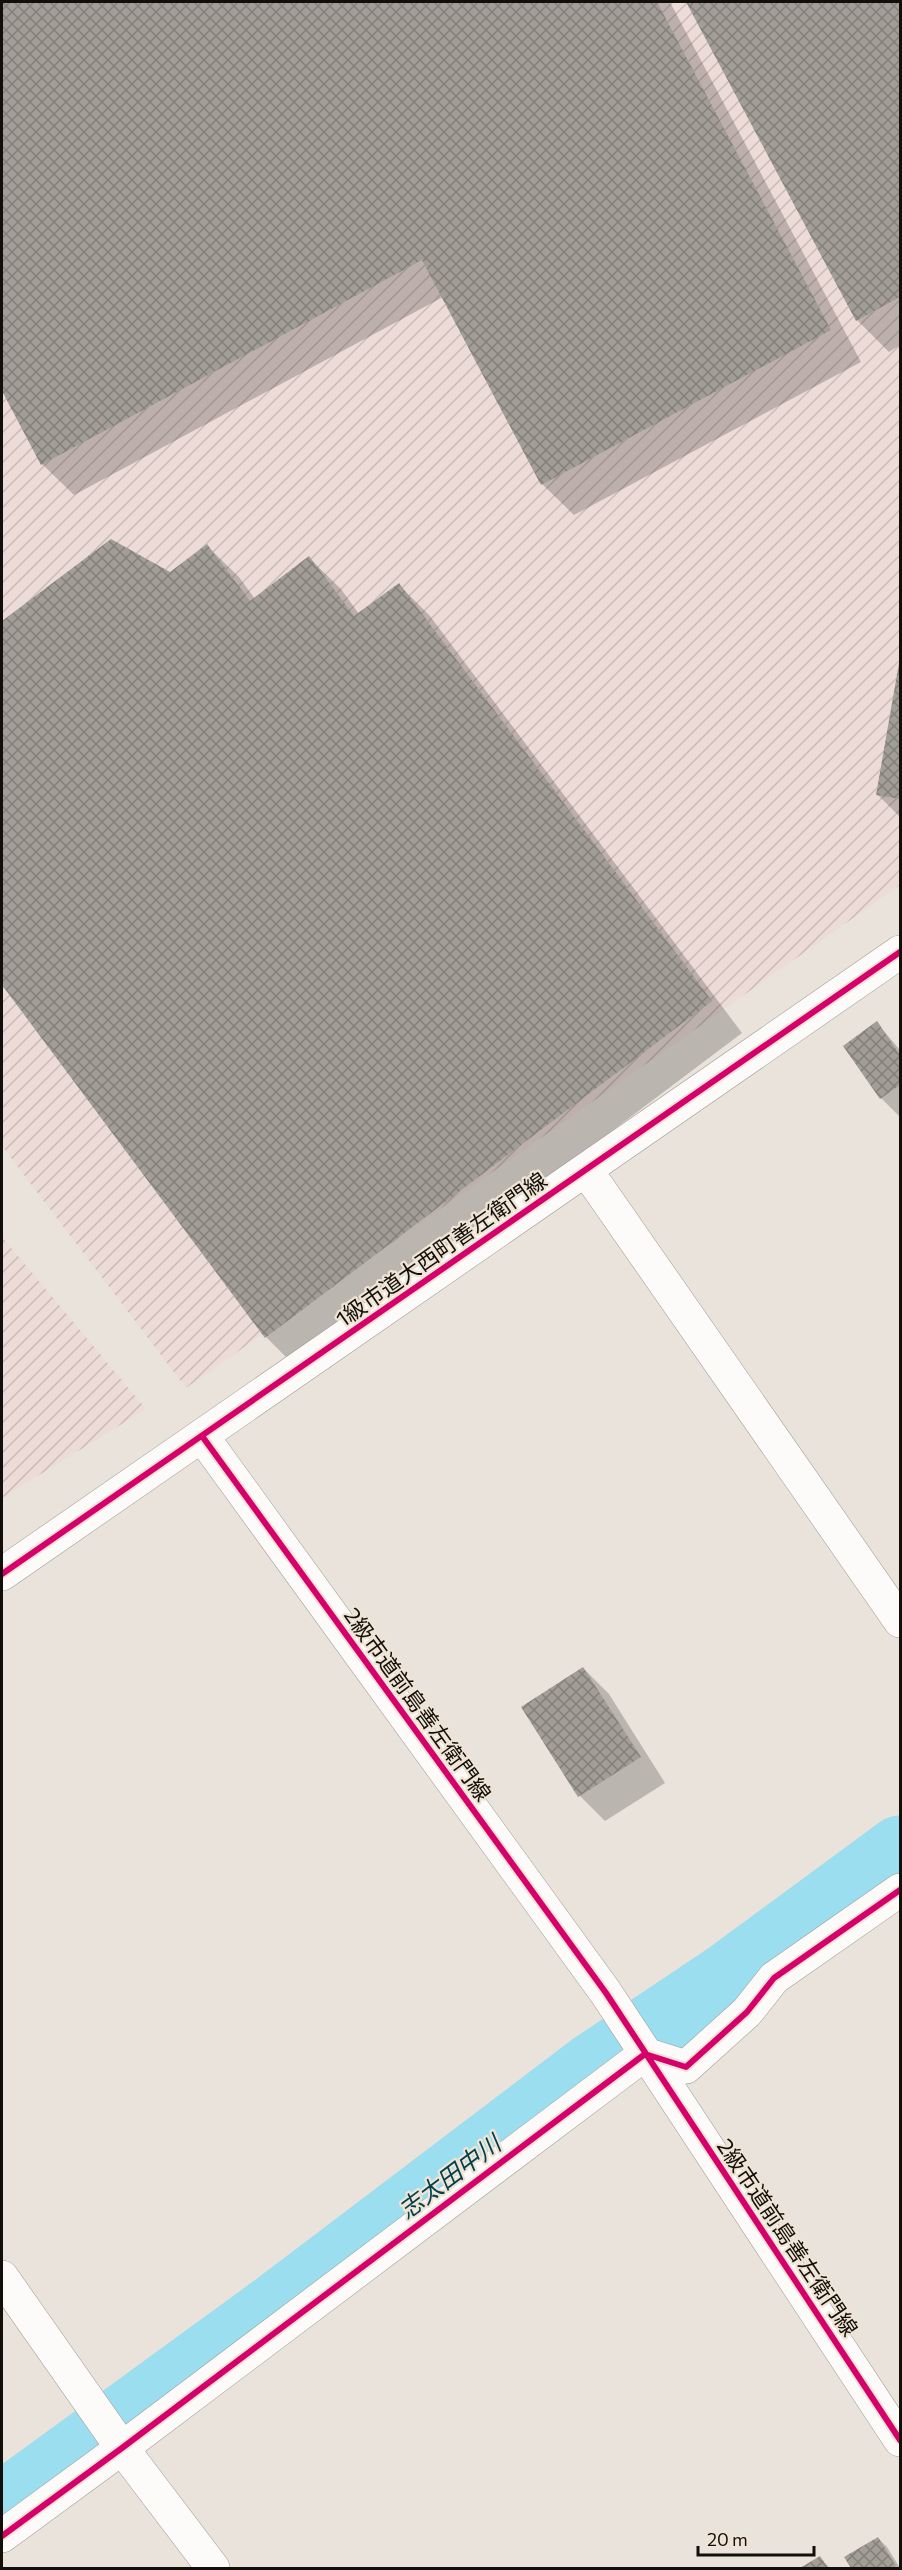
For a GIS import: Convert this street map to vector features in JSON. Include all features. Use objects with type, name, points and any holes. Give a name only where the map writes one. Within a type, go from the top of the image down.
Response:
[{"type":"street","name":"1級市道大西町善左衛門線","points":[[2,1574],[586,1170],[898,961]]},
{"type":"street","points":[[586,1170],[900,1621]]},
{"type":"street","name":"2級市道前島善左衛門線","points":[[202,1436],[606,1993],[900,2440]]},
{"type":"street","points":[[2,2536],[645,2054],[686,2067],[747,2012],[774,1978],[900,1890]]},
{"type":"street","points":[[2,2277],[122,2448],[213,2568]]},
{"type":"shaded area","points":[[2,2],[900,2],[900,885],[186,1388],[2,1146]]},
{"type":"shaded area","points":[[2,1237],[146,1409],[2,1498]]},
{"type":"building","points":[[2,2],[657,2],[831,330],[541,485],[422,260],[41,465],[2,391]]},
{"type":"building","points":[[686,2],[900,2],[900,297],[856,321]]},
{"type":"building","points":[[111,539],[170,572],[207,544],[250,601],[309,556],[354,616],[399,583],[712,1001],[265,1338],[2,985],[2,621]]},
{"type":"building","points":[[900,663],[900,799],[876,795]]},
{"type":"building","points":[[877,1021],[900,1055],[900,1085],[880,1099],[843,1046]]},
{"type":"building","points":[[583,1667],[641,1757],[578,1797],[521,1707]]},
{"type":"building","points":[[878,2537],[896,2566],[892,2568],[851,2568],[844,2557]]},
{"type":"building","points":[[820,2556],[828,2568],[800,2568]]},
{"type":"waterway","name":"志太田中川","points":[[2,2507],[278,2306],[593,2067],[726,1978],[900,1850]]},
{"type":"cycle path","points":[[2,1574],[900,952]]},
{"type":"cycle path","points":[[202,1436],[606,1993],[900,2440]]},
{"type":"cycle path","points":[[2,2536],[645,2054],[686,2067],[747,2012],[774,1978],[900,1890]]}]
